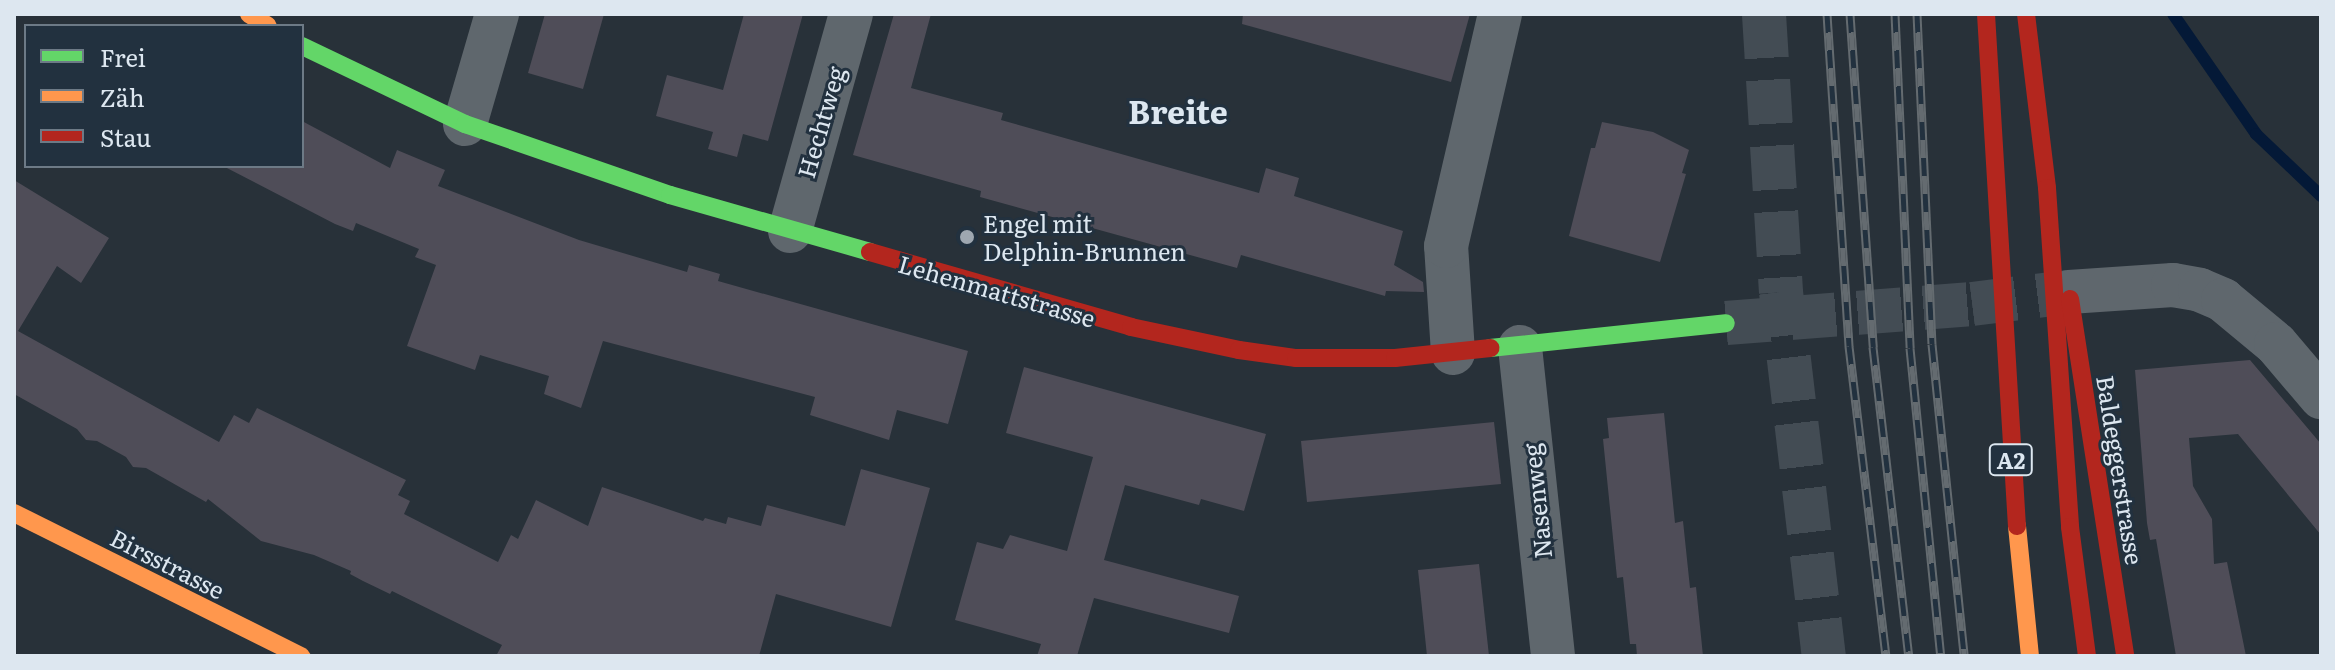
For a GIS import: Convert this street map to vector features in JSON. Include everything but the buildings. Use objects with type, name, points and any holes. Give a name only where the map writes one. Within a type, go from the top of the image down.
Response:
[{"type":"main road","name":"A2","points":[[1986,14],[1997,263],[2012,479],[2030,656]]},
{"type":"main road","points":[[2026,14],[2061,275],[2069,512],[2087,656]]},
{"type":"main road","name":"Lehenmattstrasse","points":[[304,47],[465,124],[670,195],[1131,327],[1239,350],[1296,358],[1395,358],[1726,323]]},
{"type":"main road","name":"Baldeggerstrasse","points":[[2061,275],[2125,656]]},
{"type":"main road","name":"Birsstrasse","points":[[14,513],[301,656]]},
{"type":"street","points":[[465,124],[497,14]]},
{"type":"street","name":"Hechtweg","points":[[790,231],[851,14]]},
{"type":"street","points":[[1453,353],[1446,246],[1500,14]]},
{"type":"street","points":[[2061,275],[2173,285],[2200,290],[2223,300],[2276,344],[2321,397]]},
{"type":"street","name":"Nasenweg","points":[[1520,347],[1553,656]]},
{"type":"waterway","points":[[2173,14],[2256,134],[2321,196]]},
{"type":"tunnel","points":[[1764,14],[1781,292],[1824,656]]},
{"type":"tunnel","points":[[1726,323],[1972,304],[2069,292]]},
{"type":"railway","points":[[1827,14],[1849,346],[1886,656]]},
{"type":"railway","points":[[1850,14],[1873,347],[1909,656]]},
{"type":"railway","points":[[1895,14],[1910,348],[1941,656]]},
{"type":"railway","points":[[1917,14],[1932,344],[1964,656]]},
{"type":"traffic: fast","points":[[304,47],[465,124],[670,195],[870,252]]},
{"type":"traffic: fast","points":[[1490,348],[1726,323]]},
{"type":"traffic: slow","points":[[249,14],[265,24]]},
{"type":"traffic: slow","points":[[14,513],[301,656]]},
{"type":"traffic: slow","points":[[2017,526],[2030,656]]},
{"type":"traffic: jam","points":[[1986,14],[2017,526]]},
{"type":"traffic: jam","points":[[2026,14],[2047,188],[2070,527],[2087,656]]},
{"type":"traffic: jam","points":[[870,252],[1131,327],[1239,350],[1296,358],[1395,358],[1490,348]]},
{"type":"traffic: jam","points":[[2070,299],[2125,656]]},
{"type":"place","name":"Engel mit Delphin-Brunnen","points":[[967,237]]},
{"type":"district","name":"Breite","points":[[1178,110]]}]
